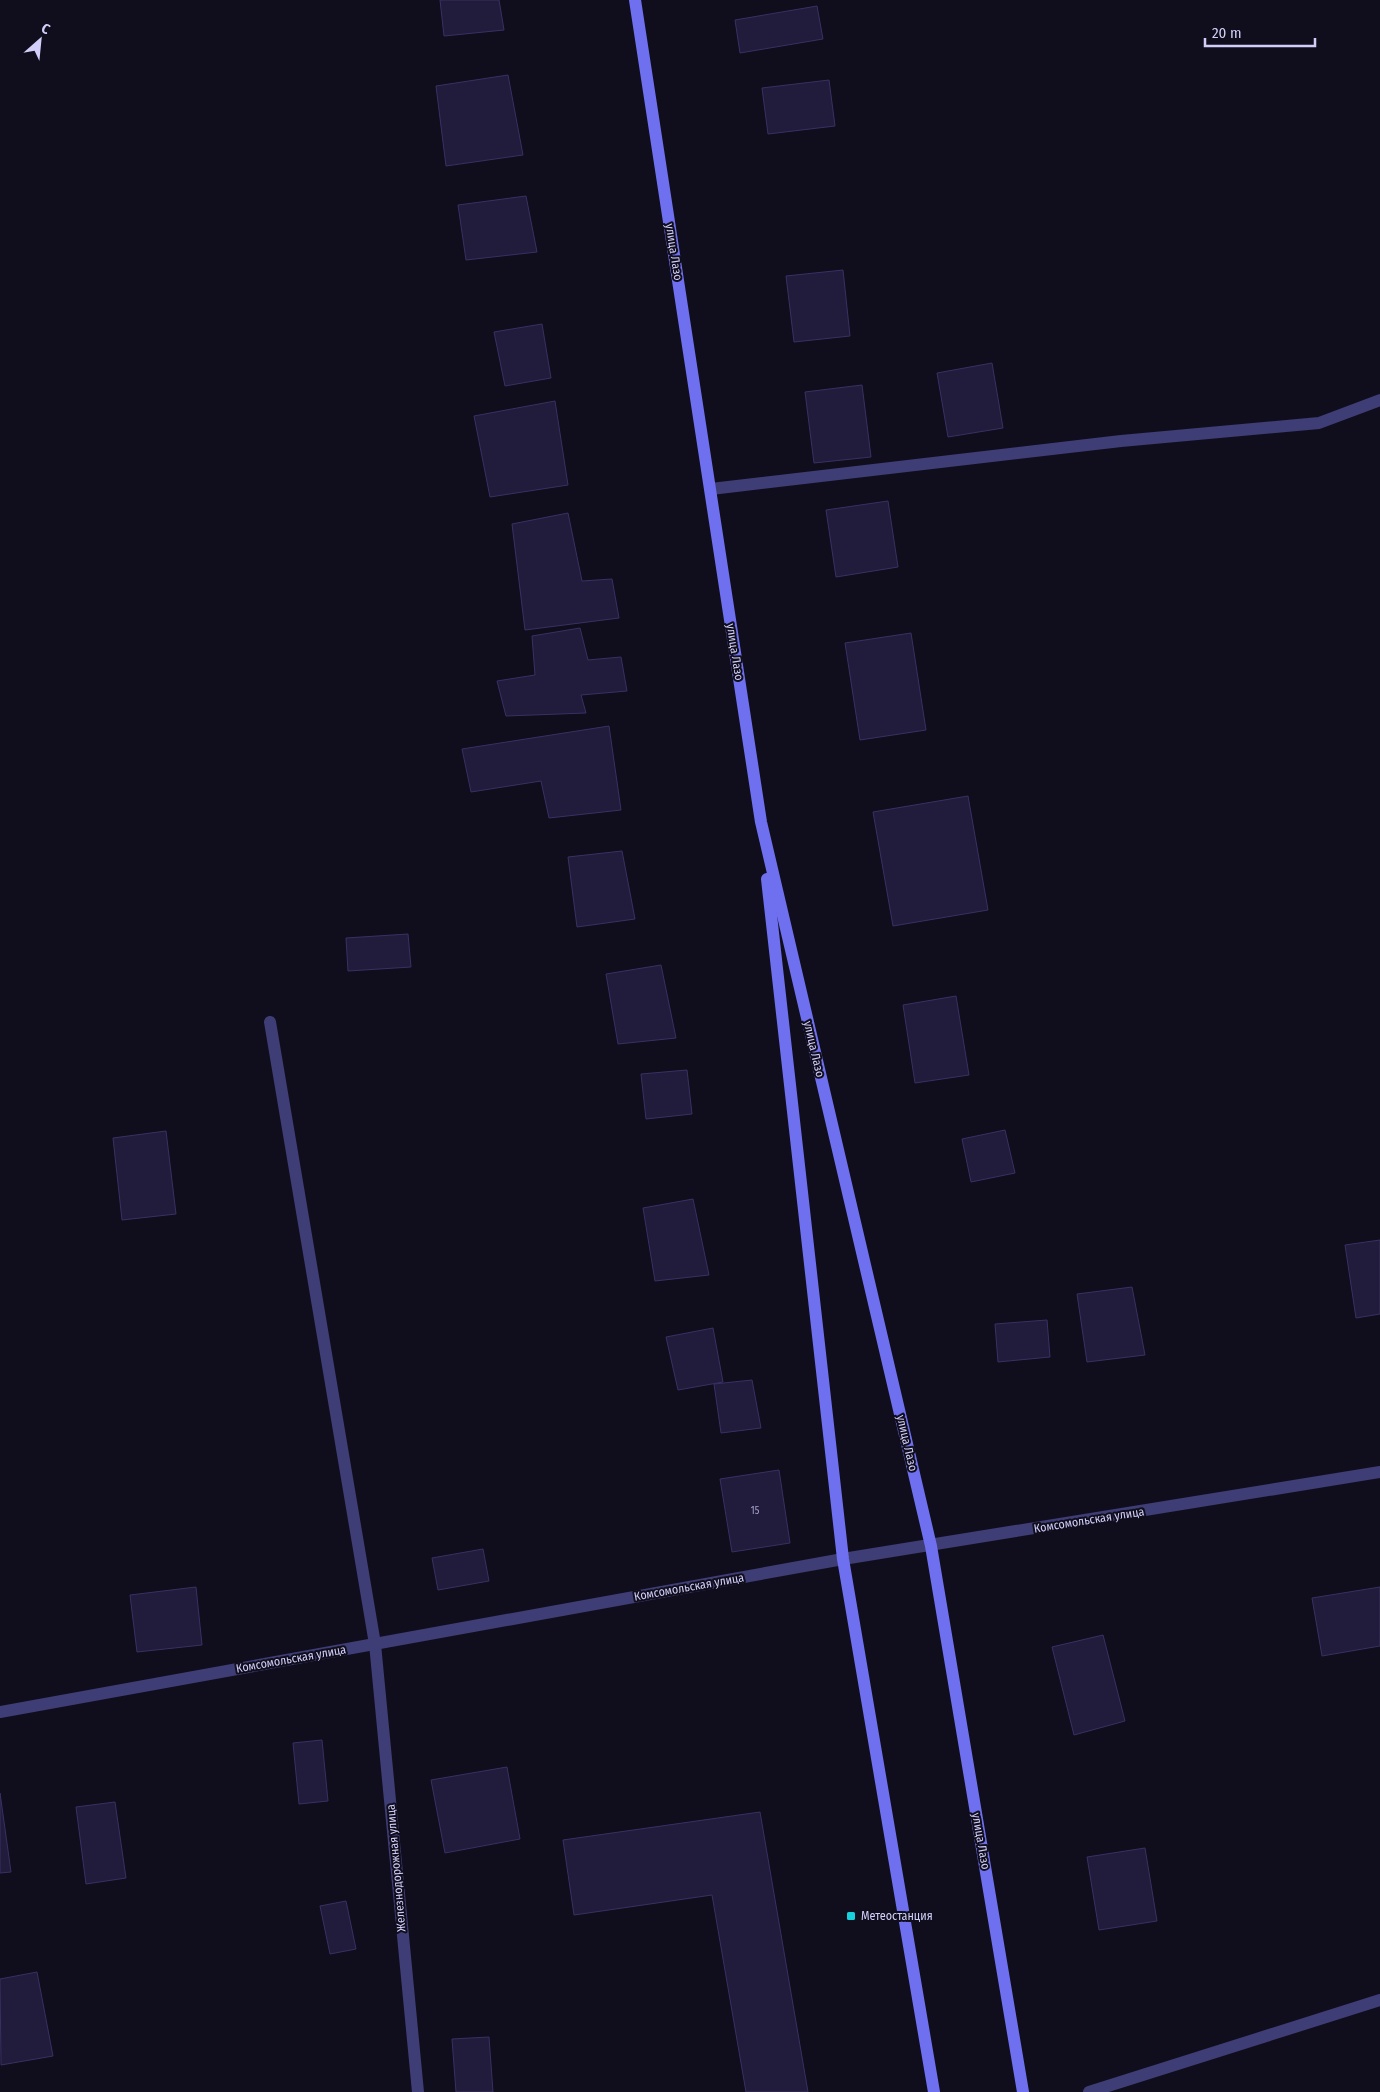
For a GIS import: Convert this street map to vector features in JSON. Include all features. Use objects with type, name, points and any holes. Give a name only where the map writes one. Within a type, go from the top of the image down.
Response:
[{"type":"street","name":"улица Лазо","points":[[636,0],[761,822],[931,1546],[1023,2092]]},
{"type":"street","points":[[711,489],[1121,441],[1319,423],[1380,400]]},
{"type":"street","points":[[761,822],[843,1559],[934,2092]]},
{"type":"street","name":"Железнодорожная улица","points":[[270,1022],[375,1644],[418,2092]]},
{"type":"street","name":"Комсомольская улица","points":[[0,1712],[843,1559],[1380,1472]]},
{"type":"street","points":[[1089,2092],[1380,2000]]},
{"type":"building","points":[[440,0],[499,0],[504,30],[444,36]]},
{"type":"building","points":[[817,6],[823,39],[740,53],[735,20]]},
{"type":"building","points":[[508,75],[523,155],[446,166],[436,86]]},
{"type":"building","points":[[829,80],[835,126],[768,134],[762,88]]},
{"type":"building","points":[[526,196],[537,252],[466,260],[458,205]]},
{"type":"building","points":[[843,270],[850,336],[794,342],[786,276]]},
{"type":"building","points":[[542,324],[551,378],[505,386],[494,332]]},
{"type":"building","points":[[992,363],[1003,428],[948,437],[937,373]]},
{"type":"building","points":[[862,385],[871,457],[814,463],[805,392]]},
{"type":"building","points":[[555,401],[568,485],[490,497],[474,416]]},
{"type":"building","points":[[888,501],[898,567],[836,577],[826,510]]},
{"type":"building","points":[[568,513],[582,581],[612,579],[619,618],[525,630],[512,524]]},
{"type":"building","points":[[580,628],[588,660],[621,657],[627,691],[581,695],[586,713],[506,716],[497,681],[535,675],[532,636]]},
{"type":"building","points":[[911,633],[926,730],[860,740],[845,643]]},
{"type":"building","points":[[609,726],[621,810],[549,818],[541,781],[471,792],[462,749]]},
{"type":"building","points":[[968,796],[988,910],[893,926],[873,812]]},
{"type":"building","points":[[622,851],[635,919],[577,927],[568,857]]},
{"type":"building","points":[[408,934],[411,967],[348,971],[346,938]]},
{"type":"building","points":[[661,965],[676,1038],[618,1044],[606,974]]},
{"type":"building","points":[[956,996],[969,1075],[915,1083],[903,1005]]},
{"type":"building","points":[[687,1070],[692,1114],[646,1119],[641,1074]]},
{"type":"building","points":[[1005,1130],[1015,1173],[971,1182],[962,1139]]},
{"type":"building","points":[[166,1131],[176,1214],[122,1220],[113,1138]]},
{"type":"building","points":[[693,1199],[709,1275],[655,1281],[643,1208]]},
{"type":"building","points":[[1380,1240],[1380,1314],[1356,1318],[1345,1245]]},
{"type":"building","points":[[1132,1287],[1145,1355],[1087,1362],[1077,1294]]},
{"type":"building","points":[[1047,1320],[1050,1357],[998,1362],[995,1324]]},
{"type":"building","points":[[713,1328],[723,1382],[678,1390],[666,1337]]},
{"type":"building","points":[[752,1380],[761,1428],[721,1433],[714,1384]]},
{"type":"building","points":[[779,1470],[790,1543],[732,1552],[720,1479]]},
{"type":"building","points":[[483,1549],[489,1581],[438,1590],[432,1558]]},
{"type":"building","points":[[196,1587],[202,1645],[137,1652],[130,1595]]},
{"type":"building","points":[[1380,1587],[1380,1646],[1322,1656],[1312,1598]]},
{"type":"building","points":[[1103,1635],[1125,1721],[1074,1735],[1052,1647]]},
{"type":"building","points":[[322,1740],[328,1801],[299,1804],[293,1743]]},
{"type":"building","points":[[507,1767],[520,1839],[445,1853],[431,1780]]},
{"type":"building","points":[[0,1793],[11,1872],[0,1873]]},
{"type":"building","points":[[115,1802],[126,1878],[86,1884],[76,1807]]},
{"type":"building","points":[[760,1812],[808,2092],[746,2092],[712,1895],[574,1915],[563,1840]]},
{"type":"building","points":[[1145,1848],[1157,1921],[1099,1930],[1087,1857]]},
{"type":"building","points":[[346,1901],[356,1949],[330,1954],[320,1906]]},
{"type":"building","points":[[37,1972],[53,2056],[1,2065],[0,1979]]},
{"type":"building","points":[[489,2037],[493,2092],[456,2092],[452,2039]]},
{"type":"place","name":"Метеостанция","points":[[851,1916]]}]
